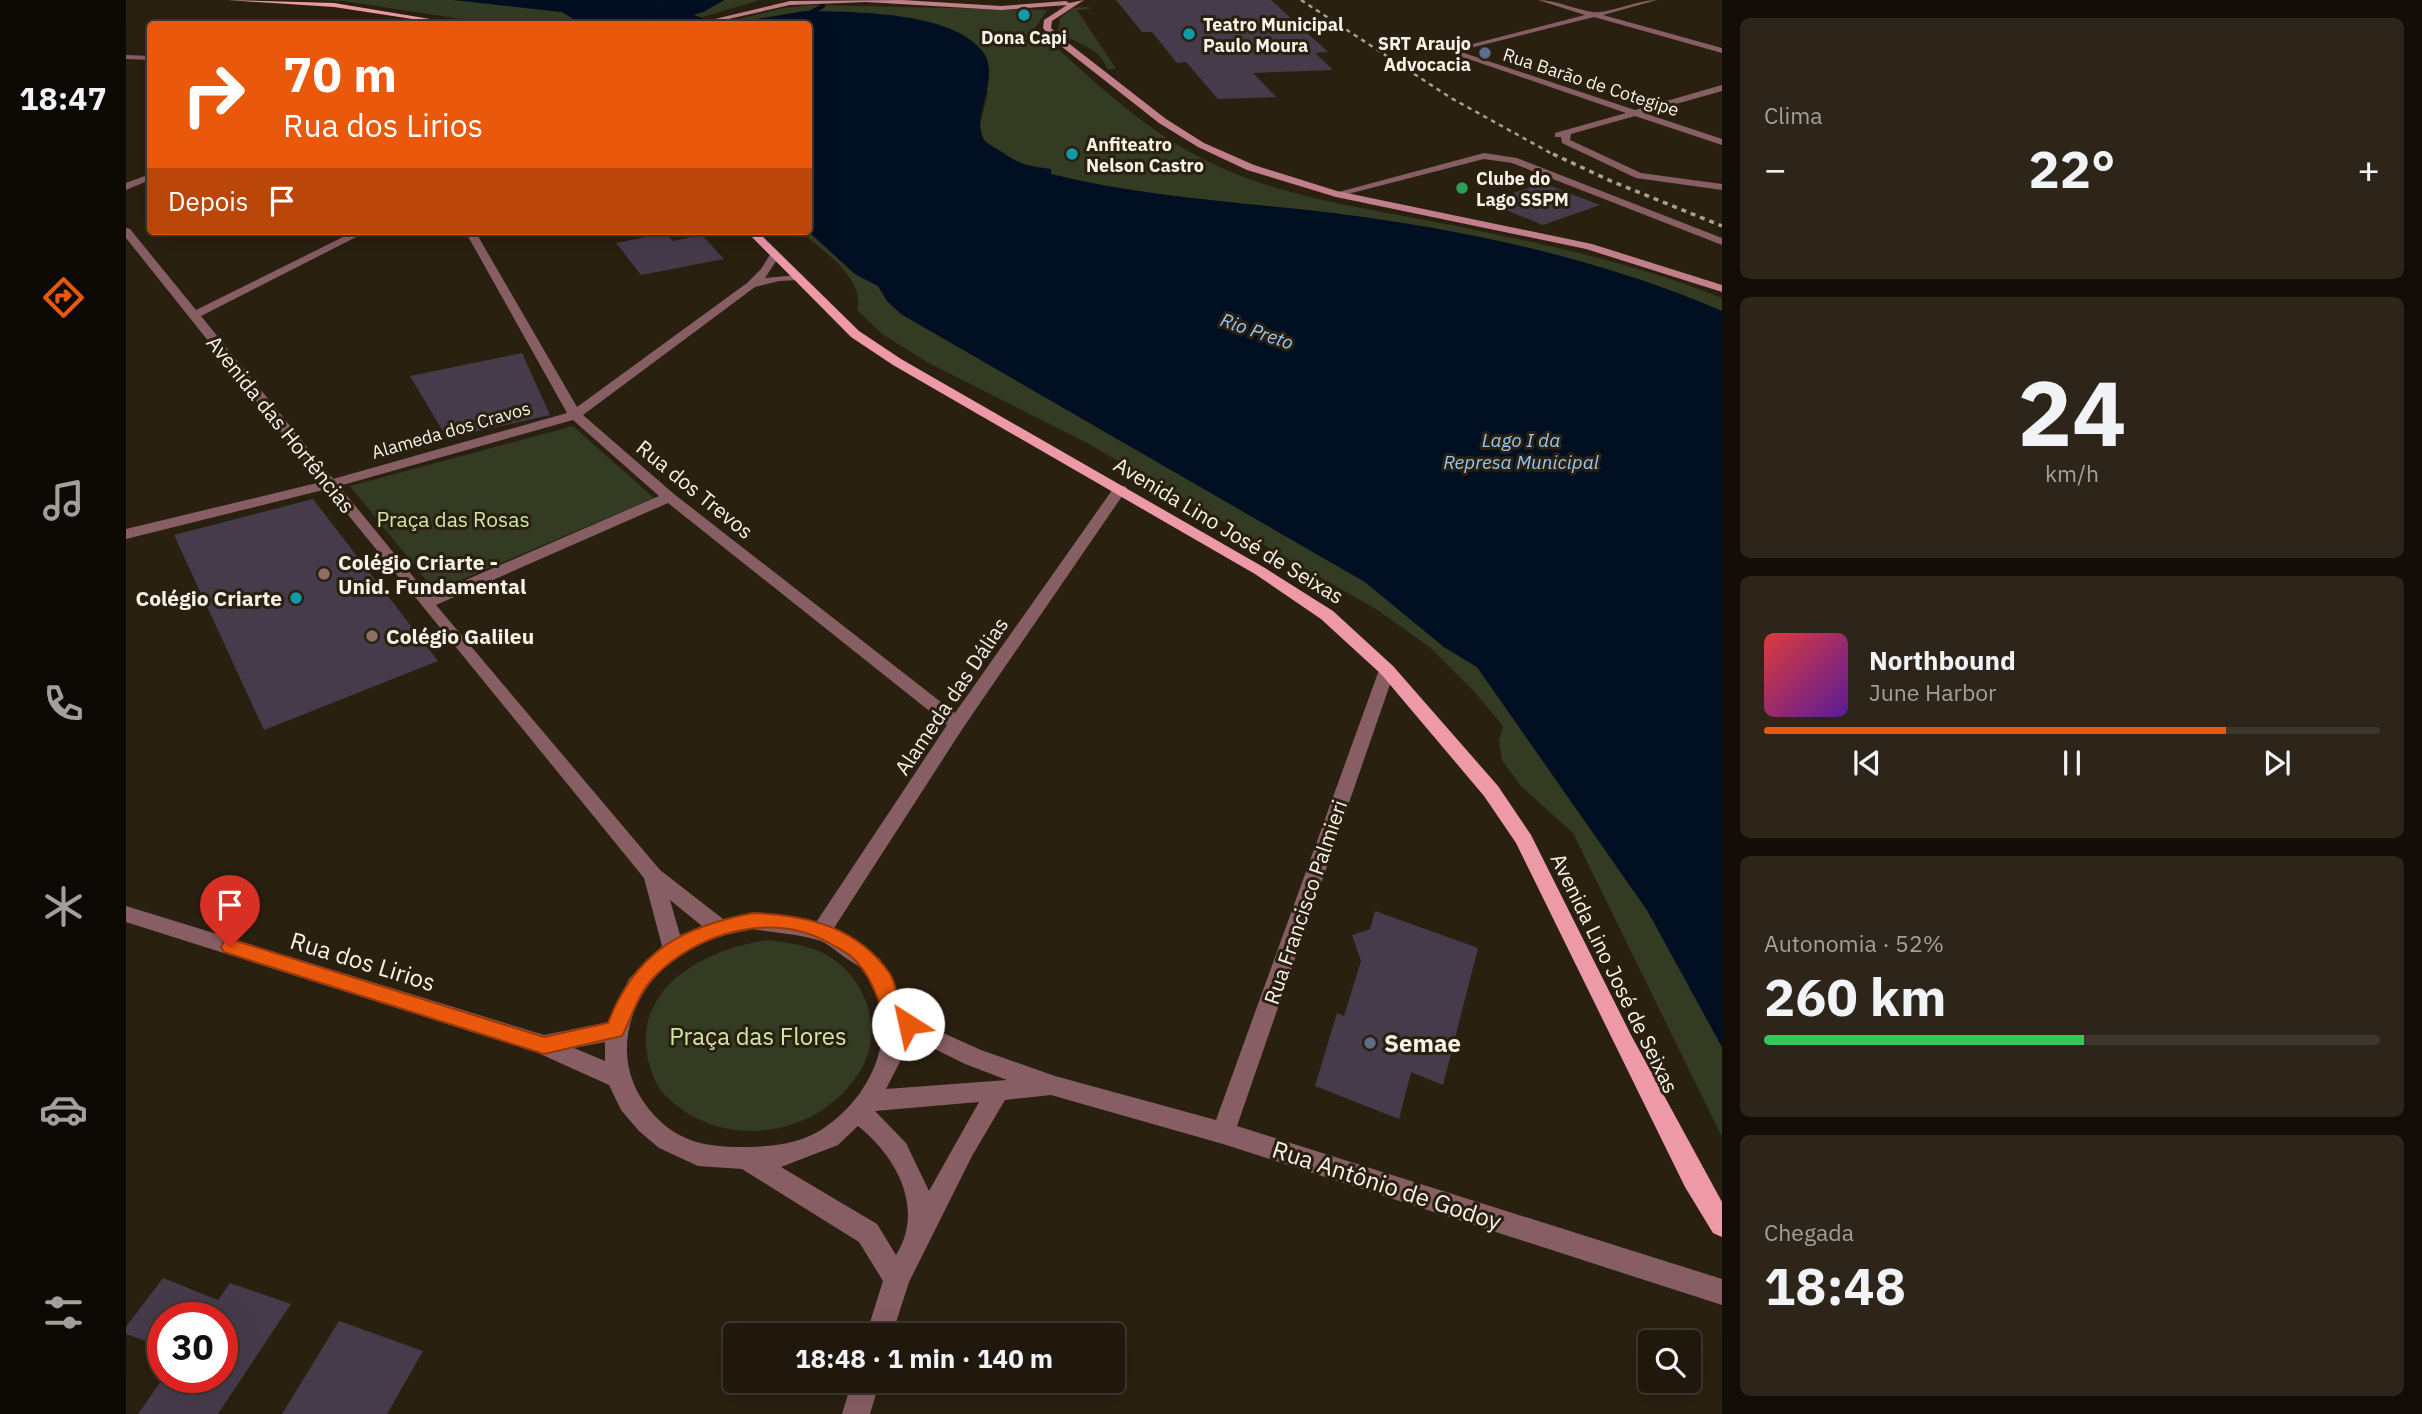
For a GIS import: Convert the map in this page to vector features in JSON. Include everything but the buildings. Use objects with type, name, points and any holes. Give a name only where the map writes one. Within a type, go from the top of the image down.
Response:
[{"type":"main road","points":[[231,0],[334,5],[437,21]]},
{"type":"main road","points":[[762,7],[775,0]]},
{"type":"main road","points":[[709,21],[762,7],[807,1],[866,0],[1028,8],[1077,1]]},
{"type":"main road","points":[[926,0],[976,7]]},
{"type":"main road","points":[[1077,1],[1048,20],[1047,27],[1055,37],[1175,130],[1243,164],[1336,194],[1588,246],[1722,289]]},
{"type":"main road","name":"Avenida Lino José de Seixas","points":[[755,235],[855,334],[873,347],[1120,489],[1310,603],[1355,638],[1387,670],[1492,791],[1524,840],[1693,1180],[1722,1225]]},
{"type":"street","points":[[1542,0],[1722,51]]},
{"type":"street","points":[[1596,15],[1653,0]]},
{"type":"street","name":"Rua Barão de Cotegipe","points":[[1596,15],[1449,51],[1722,142]]},
{"type":"street","points":[[126,57],[147,58]]},
{"type":"street","points":[[1722,88],[1563,133],[1565,141],[1639,176],[1722,187]]},
{"type":"street","points":[[1336,194],[1484,156],[1497,157],[1514,160],[1722,242]]},
{"type":"street","points":[[126,187],[147,178]]},
{"type":"street","name":"Avenida das Hortências","points":[[126,231],[132,248],[193,316],[426,603],[653,875],[718,928]]},
{"type":"street","points":[[193,316],[355,235]]},
{"type":"street","name":"Rua dos Trevos","points":[[472,235],[575,415],[669,497],[957,724]]},
{"type":"street","name":"Alameda dos Cravos","points":[[126,534],[330,484],[575,415],[751,285],[766,271],[775,255]]},
{"type":"street","name":"Alameda dos Cravos","points":[[751,285],[779,278],[797,278]]},
{"type":"street","name":"Alameda das Dálias","points":[[822,930],[957,724],[1120,489]]},
{"type":"street","points":[[426,603],[669,497]]},
{"type":"street","name":"Rua Francisco Palmieri","points":[[1223,1133],[1387,670]]},
{"type":"street","name":"Avenida das Hortências","points":[[653,875],[673,949]]},
{"type":"street","name":"Rua dos Lirios","points":[[126,914],[544,1045],[616,1077]]},
{"type":"street","points":[[765,921],[788,922],[822,930],[858,950],[883,980],[895,1017],[895,1045],[887,1074],[866,1107],[829,1137],[792,1153],[751,1161],[704,1157],[663,1139],[633,1112],[616,1077],[613,1054],[615,1030],[627,999],[646,972],[673,949],[718,928],[765,921]]},
{"type":"street","name":"Rua Antônio de Godoy","points":[[895,1017],[920,1032],[1049,1087],[1223,1133],[1722,1292]]},
{"type":"street","name":"Rua dos Lirios","points":[[544,1045],[615,1030]]},
{"type":"street","name":"Rua Antônio de Godoy","points":[[866,1107],[1049,1087]]},
{"type":"street","points":[[883,1323],[897,1279],[964,1148],[998,1092]]},
{"type":"street","points":[[866,1107],[904,1158],[917,1189],[919,1236]]},
{"type":"street","points":[[751,1161],[868,1233],[897,1279]]},
{"type":"street","points":[[856,1414],[862,1393]]},
{"type":"green space","points":[[316,0],[454,0],[562,12],[577,21],[474,21],[344,1]]},
{"type":"green space","points":[[724,0],[760,0],[689,21],[672,21],[703,12]]},
{"type":"green space","points":[[812,5],[1047,10],[1035,28],[1094,81],[1156,131],[1201,158],[1231,172],[1326,201],[1523,240],[1624,265],[1722,298],[1722,311],[1628,276],[1531,248],[1383,220],[1191,198],[1085,182],[1051,174],[1051,169],[1017,163],[984,140],[980,125],[988,93],[977,46],[947,32],[916,23],[884,19],[731,21],[783,8]]},
{"type":"green space","points":[[1073,8],[1090,9],[1077,10],[1116,69],[1107,69],[1093,50],[1058,31],[1060,18]]},
{"type":"green space","points":[[804,235],[812,235],[855,274],[878,286],[887,301],[901,314],[1365,582],[1444,647],[1477,667],[1647,910],[1722,1047],[1722,1137],[1573,833],[1521,786],[1502,760],[1499,741],[1503,726],[1473,690],[1431,648],[1379,611],[1087,443],[927,362],[882,334],[857,310],[855,287],[840,265]]},
{"type":"green space","name":"Praça das Rosas","points":[[573,426],[654,498],[435,591],[350,486]]},
{"type":"green space","name":"Praça das Flores","points":[[769,940],[798,945],[825,954],[851,976],[868,1006],[871,1040],[867,1057],[859,1073],[841,1095],[820,1111],[796,1123],[770,1130],[744,1131],[717,1126],[693,1116],[661,1090],[648,1060],[646,1029],[653,1007],[665,989],[682,973],[702,960],[724,951]]},
{"type":"water","points":[[454,0],[724,0],[703,12],[672,21],[577,21],[562,12]]},
{"type":"water","name":"Lago I da Represa Municipal","points":[[805,11],[848,12],[900,16],[949,28],[969,39],[983,52],[988,62],[988,86],[980,121],[980,132],[984,140],[1019,162],[1051,169],[1051,174],[1156,194],[1383,220],[1531,248],[1628,276],[1722,311],[1722,1047],[1647,910],[1477,667],[1444,647],[1365,582],[901,314],[887,301],[878,286],[855,274],[812,235],[812,21],[745,21]]},
{"type":"waterway","name":"Rio Preto","points":[[632,0],[685,21]]},
{"type":"waterway","points":[[795,21],[823,6]]},
{"type":"railway","points":[[1301,0],[1451,98],[1556,156]]},
{"type":"railway","points":[[1553,154],[1611,181],[1722,226]]},
{"type":"place","name":"Dona Capi","points":[[1024,15]]},
{"type":"place","name":"Teatro Municipal Paulo Moura","points":[[1189,34]]},
{"type":"place","name":"SRT Araujo Advocacia","points":[[1485,53]]},
{"type":"place","name":"Anfiteatro Nelson Castro","points":[[1072,154]]},
{"type":"place","name":"Clube do Lago SSPM","points":[[1462,188]]},
{"type":"place","name":"Colégio Criarte - Unid. Fundamental","points":[[324,574]]},
{"type":"place","name":"Colégio Criarte","points":[[296,598]]},
{"type":"place","name":"Colégio Galileu","points":[[372,636]]},
{"type":"place","name":"Semae","points":[[1370,1043]]},
{"type":"route","points":[[230,947],[544,1045],[615,1030],[627,999],[646,972],[673,949],[694,936],[753,921],[788,922],[822,930],[858,950],[883,980],[895,1017],[908,1024]]}]
